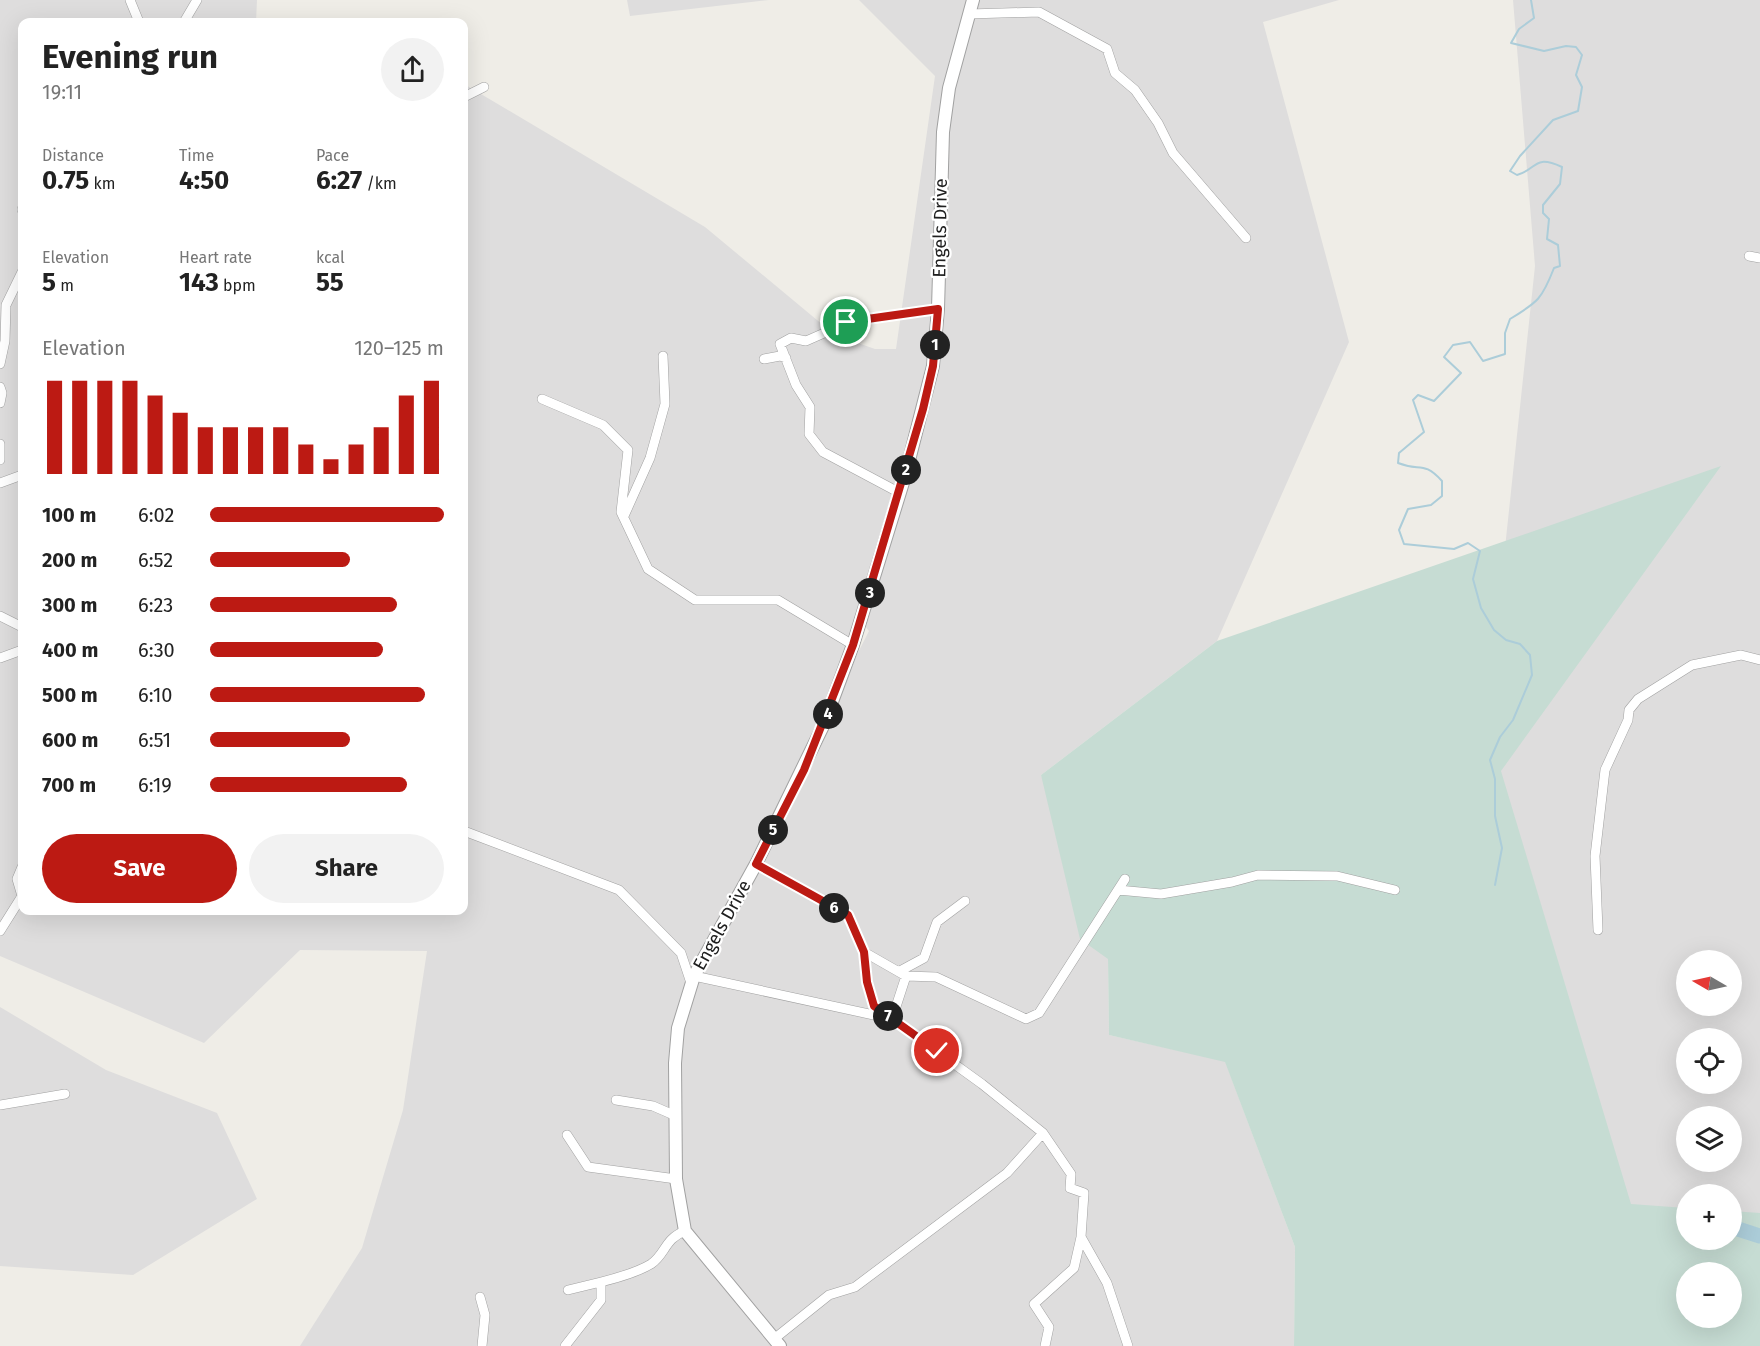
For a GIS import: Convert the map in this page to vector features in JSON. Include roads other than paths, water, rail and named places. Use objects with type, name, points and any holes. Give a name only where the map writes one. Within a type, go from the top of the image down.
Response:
[{"type":"street","points":[[130,0],[137,18]]},
{"type":"street","points":[[186,18],[197,0]]},
{"type":"street","name":"Engels Drive","points":[[685,1232],[676,1179],[675,1054],[678,1028],[693,980],[756,864],[809,759],[853,645],[900,493],[933,366],[938,309],[943,132],[949,88],[973,0]]},
{"type":"street","points":[[969,14],[1040,12],[1107,49],[1115,73],[1135,90],[1158,123],[1173,153],[1246,238]]},
{"type":"street","points":[[468,95],[484,87]]},
{"type":"street","points":[[1749,256],[1760,258]]},
{"type":"street","points":[[0,364],[5,341],[6,305],[18,280]]},
{"type":"street","points":[[900,493],[823,452],[809,434],[810,407],[796,385],[780,344],[791,338],[806,341],[843,324],[938,309]]},
{"type":"street","points":[[623,518],[650,458],[665,404],[663,356]]},
{"type":"street","points":[[764,359],[780,356],[786,358]]},
{"type":"street","points":[[0,387],[2,393],[0,403]]},
{"type":"street","points":[[542,399],[603,425],[628,450],[621,512],[648,569],[695,600],[778,600],[853,645]]},
{"type":"street","points":[[0,444],[0,460]]},
{"type":"street","points":[[0,483],[18,476]]},
{"type":"street","points":[[0,616],[18,625]]},
{"type":"street","points":[[0,658],[18,651]]},
{"type":"street","points":[[1598,930],[1595,856],[1605,770],[1629,720],[1629,710],[1638,699],[1692,665],[1741,655],[1760,660]]},
{"type":"street","points":[[468,833],[619,890],[681,953],[693,980],[892,1019]]},
{"type":"street","points":[[756,864],[848,915],[864,952],[867,982],[874,1006],[982,1084],[1043,1133],[1071,1174],[1070,1188],[1084,1193],[1081,1238],[1074,1268],[1034,1304],[1049,1327],[1045,1346]]},
{"type":"street","points":[[1118,890],[1161,894],[1232,882],[1258,874],[1336,876],[1395,890]]},
{"type":"street","points":[[864,952],[903,973],[936,977],[1026,1019],[1033,1018],[1039,1013],[1125,879]]},
{"type":"street","points":[[892,1019],[903,973],[924,958],[937,922],[965,901]]},
{"type":"street","points":[[0,931],[18,902]]},
{"type":"street","points":[[0,1105],[65,1094]]},
{"type":"street","points":[[616,1100],[653,1106],[676,1116]]},
{"type":"street","points":[[568,1290],[620,1277],[652,1263],[667,1242],[685,1232],[777,1342],[829,1294],[855,1287],[1007,1173],[1043,1133]]},
{"type":"street","points":[[567,1135],[588,1167],[676,1179]]},
{"type":"street","points":[[1081,1238],[1107,1283],[1128,1346]]},
{"type":"street","points":[[565,1346],[601,1300],[601,1282]]},
{"type":"street","points":[[480,1297],[485,1315],[482,1346]]},
{"type":"street","points":[[575,1334],[579,1346]]},
{"type":"waterway","points":[[1495,885],[1502,848],[1495,816],[1495,779],[1490,760],[1500,737],[1513,720],[1532,675],[1530,655],[1520,644],[1506,640],[1494,630],[1481,608],[1473,579],[1480,551],[1468,543],[1454,549],[1404,544],[1399,530],[1408,509],[1431,505],[1442,496],[1442,481],[1426,468],[1398,463],[1399,453],[1424,432],[1413,400],[1418,395],[1434,401],[1461,373],[1444,357],[1453,345],[1470,342],[1483,361],[1505,354],[1505,333],[1510,319],[1538,299],[1554,268],[1560,266],[1558,245],[1547,239],[1549,219],[1543,213],[1543,205],[1560,184],[1562,167],[1553,163],[1541,162],[1517,175],[1510,171],[1520,156],[1553,120],[1578,111],[1582,87],[1576,75],[1582,55],[1576,47],[1566,46],[1544,51],[1511,43],[1519,29],[1534,18],[1531,0]]},
{"type":"waterway","points":[[1742,1230],[1760,1236]]}]
